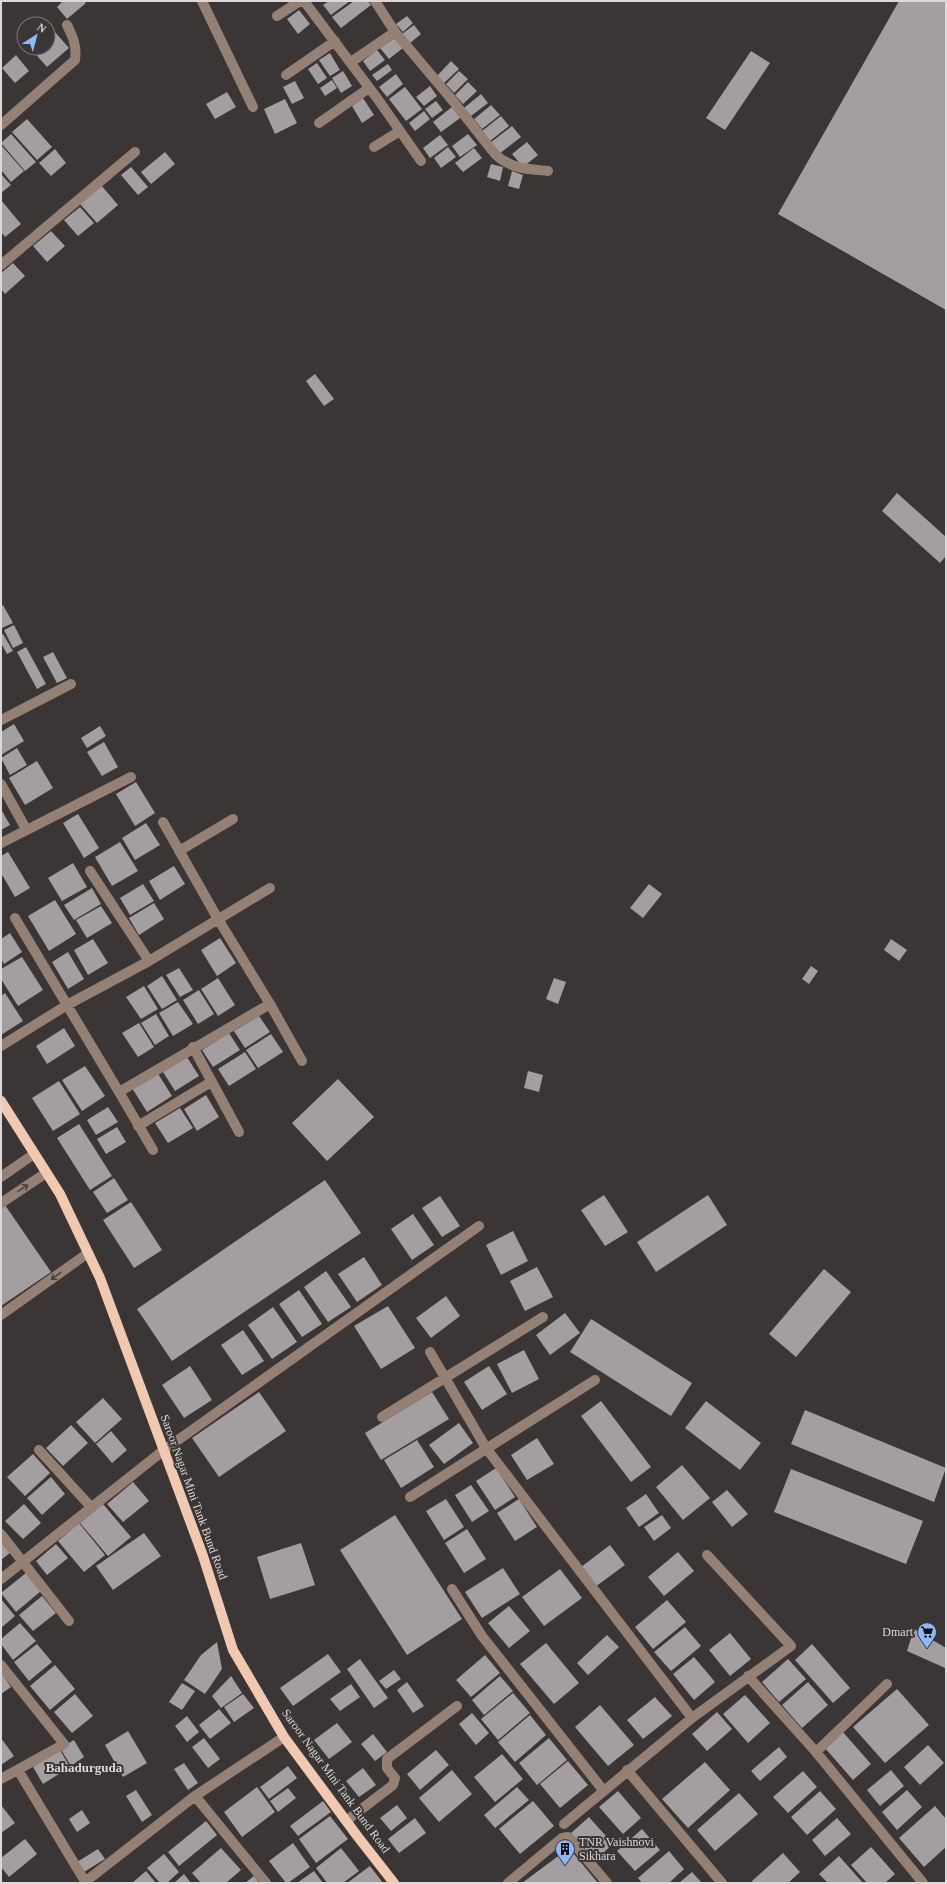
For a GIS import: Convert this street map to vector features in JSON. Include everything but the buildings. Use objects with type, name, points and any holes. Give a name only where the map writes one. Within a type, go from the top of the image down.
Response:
[{"type":"main road","name":"Saroor Nagar Mini Tank Bund Road","points":[[1,1101],[60,1194],[100,1278],[203,1556],[233,1650],[284,1737],[394,1883]]},
{"type":"street","points":[[202,1],[253,107]]},
{"type":"street","points":[[277,16],[300,1]]},
{"type":"street","points":[[304,1],[351,62],[421,160]]},
{"type":"street","points":[[375,1],[395,32],[502,161],[522,168],[548,171]]},
{"type":"street","points":[[1,126],[75,60],[76,46],[74,38],[67,25]]},
{"type":"street","points":[[351,62],[395,32]]},
{"type":"street","points":[[286,75],[335,41]]},
{"type":"street","points":[[319,123],[370,88]]},
{"type":"street","points":[[374,147],[400,131]]},
{"type":"street","points":[[1,265],[135,152]]},
{"type":"street","points":[[1,720],[71,684]]},
{"type":"street","points":[[1,843],[131,777]]},
{"type":"street","points":[[1,784],[26,829]]},
{"type":"street","points":[[179,851],[233,819]]},
{"type":"street","points":[[164,822],[218,919],[270,1004],[302,1061]]},
{"type":"street","points":[[90,871],[149,961]]},
{"type":"street","points":[[1,1046],[67,1005],[149,961],[270,888]]},
{"type":"street","points":[[15,918],[152,1150]]},
{"type":"street","points":[[119,1092],[193,1047],[270,1004]]},
{"type":"street","points":[[193,1047],[239,1132]]},
{"type":"street","points":[[138,1126],[211,1082]]},
{"type":"street","points":[[1,1178],[34,1154]]},
{"type":"street","points":[[1,1203],[46,1173]]},
{"type":"street","points":[[1,1579],[164,1450],[479,1226]]},
{"type":"street","points":[[1,1316],[88,1253]]},
{"type":"street","points":[[382,1417],[544,1317]]},
{"type":"street","points":[[430,1352],[446,1377],[486,1448],[692,1718]]},
{"type":"street","points":[[410,1497],[595,1380]]},
{"type":"street","points":[[39,1450],[91,1507]]},
{"type":"street","points":[[1,1534],[70,1621]]},
{"type":"street","points":[[564,1824],[627,1770],[692,1718],[748,1676],[792,1646],[707,1555]]},
{"type":"street","points":[[452,1589],[482,1636],[603,1790]]},
{"type":"street","points":[[1,1665],[64,1744],[1,1779]]},
{"type":"street","points":[[748,1676],[816,1752],[923,1883]]},
{"type":"street","points":[[816,1752],[887,1684]]},
{"type":"street","points":[[346,1821],[393,1785],[395,1778],[387,1768],[387,1759],[457,1706]]},
{"type":"street","points":[[18,1770],[86,1882],[195,1796],[284,1737]]},
{"type":"street","points":[[627,1770],[722,1883]]},
{"type":"street","points":[[195,1796],[266,1883]]},
{"type":"street","points":[[508,1883],[562,1838],[568,1837],[607,1883]]},
{"type":"place","name":"Dmart","points":[[927,1649]]},
{"type":"place","name":"TNR Vaishnovi Sikhara","points":[[565,1866]]},
{"type":"district","name":"Bahadurguda","points":[[84,1767]]}]
